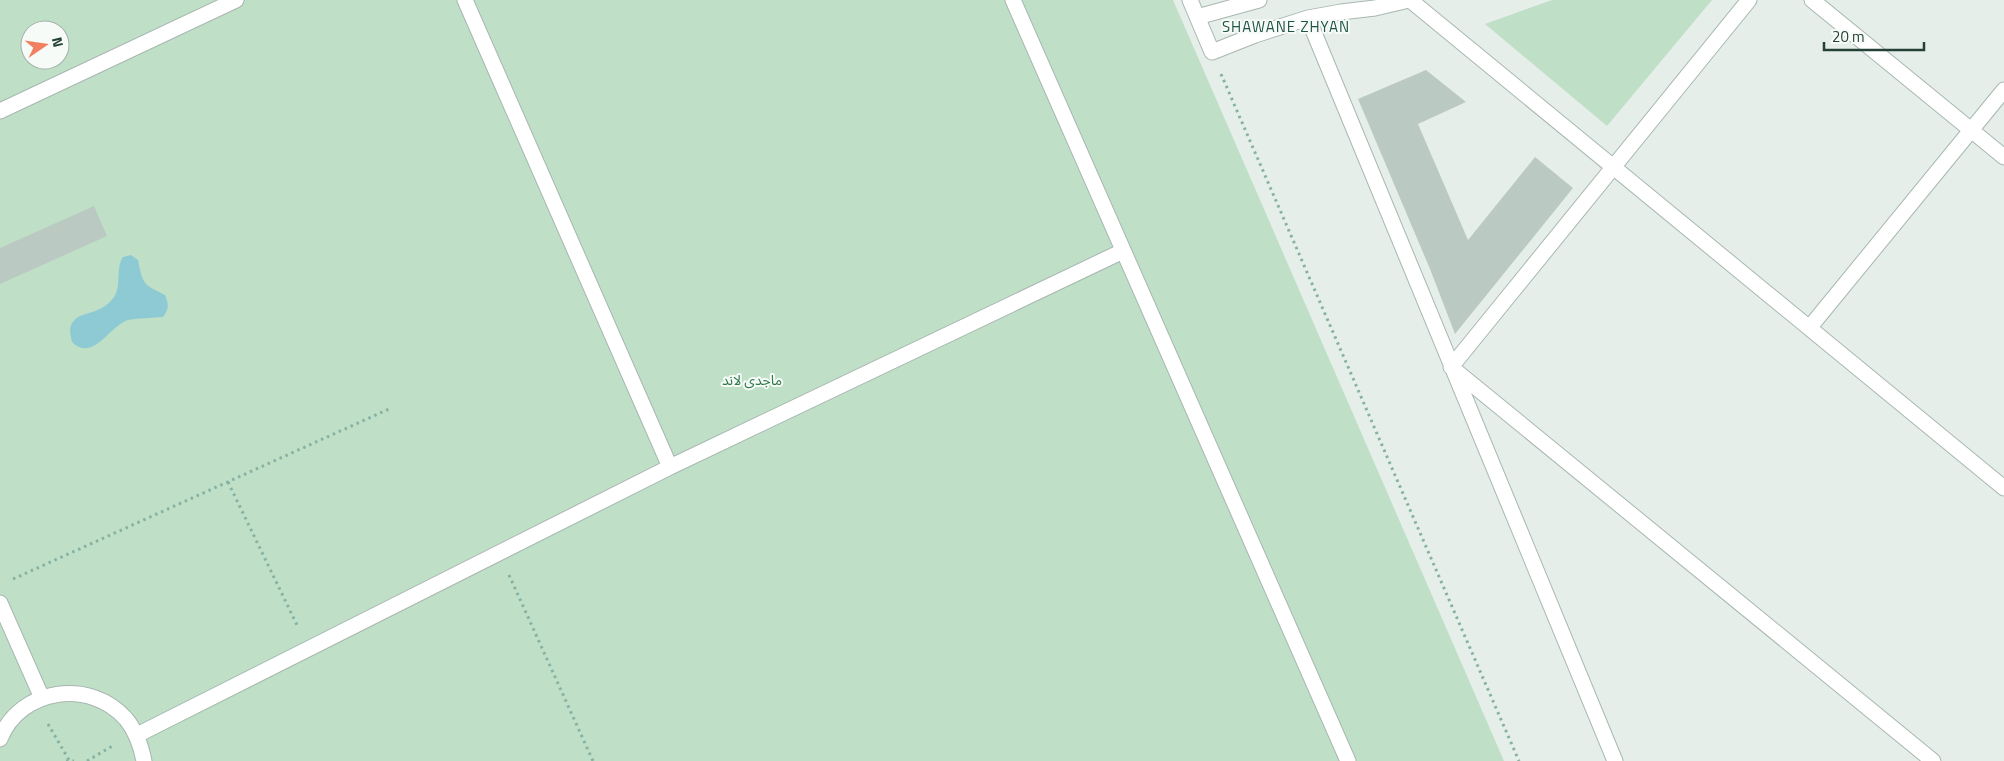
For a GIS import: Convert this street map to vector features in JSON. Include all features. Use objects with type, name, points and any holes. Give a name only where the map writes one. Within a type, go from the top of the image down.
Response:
[{"type":"street","points":[[0,111],[236,0]]},
{"type":"street","points":[[465,0],[670,467]]},
{"type":"street","points":[[1013,0],[1348,761]]},
{"type":"street","points":[[1190,0],[1212,52],[1255,35],[1308,18],[1373,4],[1410,0],[2002,482]]},
{"type":"street","points":[[1197,17],[1259,0]]},
{"type":"street","points":[[1451,367],[1749,0]]},
{"type":"street","points":[[1812,0],[2004,157]]},
{"type":"street","points":[[1308,18],[1615,761]]},
{"type":"street","points":[[1810,327],[2004,90]]},
{"type":"street","points":[[136,735],[670,467],[1123,251]]},
{"type":"street","points":[[1451,367],[1933,761]]},
{"type":"street","points":[[0,603],[42,698]]},
{"type":"street","points":[[0,739],[13,718],[26,706],[42,698],[60,693],[78,694],[97,698],[112,707],[126,720],[136,735],[144,761]]},
{"type":"path","points":[[1212,52],[1519,761]]},
{"type":"path","points":[[13,579],[389,409]]},
{"type":"path","points":[[228,482],[297,625]]},
{"type":"path","points":[[509,574],[594,761]]},
{"type":"path","points":[[40,726],[54,718]]},
{"type":"path","points":[[46,721],[67,760],[74,761]]},
{"type":"path","points":[[87,761],[118,742]]},
{"type":"green space","name":"ماجدی لاند","points":[[0,0],[1173,0],[1504,761],[0,761]]},
{"type":"green space","points":[[1552,0],[1712,0],[1607,126],[1485,24]]},
{"type":"water","points":[[131,255],[138,260],[145,283],[165,295],[168,307],[165,314],[163,317],[128,320],[91,347],[84,348],[76,345],[72,342],[71,338],[70,329],[72,324],[77,318],[109,303],[116,292],[119,267],[123,257]]},
{"type":"building","points":[[1426,70],[1466,102],[1418,124],[1468,240],[1535,157],[1573,188],[1455,334],[1430,269],[1358,99]]},
{"type":"building","points":[[94,206],[107,236],[0,284],[0,248]]},
{"type":"district","name":"SHAWANE ZHYAN","points":[[1286,27]]}]
